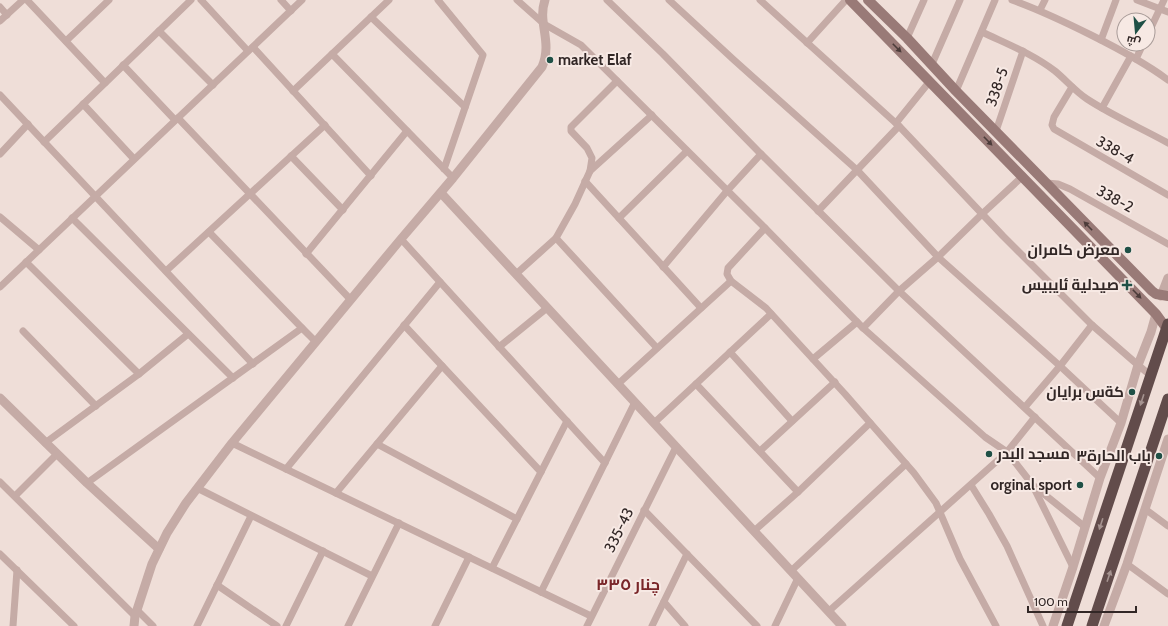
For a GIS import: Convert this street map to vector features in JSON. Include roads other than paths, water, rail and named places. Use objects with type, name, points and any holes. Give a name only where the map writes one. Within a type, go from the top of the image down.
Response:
[{"type":"highway","points":[[1067,626],[1167,326]]},
{"type":"highway","points":[[1092,626],[1168,399]]},
{"type":"main road","points":[[850,0],[1023,176],[1167,326]]},
{"type":"main road","points":[[868,0],[907,38],[956,91],[1152,291],[1164,296]]},
{"type":"main road","points":[[883,34],[894,26]]},
{"type":"street","points":[[0,21],[23,0]]},
{"type":"street","points":[[27,0],[105,83]]},
{"type":"street","points":[[66,41],[109,0]]},
{"type":"street","points":[[44,142],[190,0]]},
{"type":"street","points":[[201,0],[293,91],[371,176]]},
{"type":"street","points":[[280,0],[290,11]]},
{"type":"street","points":[[0,287],[302,0]]},
{"type":"street","points":[[293,91],[389,0]]},
{"type":"street","points":[[438,0],[483,55],[444,169]]},
{"type":"street","points":[[517,0],[544,24],[581,45],[863,328],[985,437],[1007,452],[1032,484],[1073,568]]},
{"type":"street","points":[[134,626],[136,613],[147,579],[159,549],[176,518],[197,488],[232,443],[454,178],[542,67],[546,53],[542,12],[544,0]]},
{"type":"street","points":[[607,0],[664,54],[761,154],[899,291],[1100,478]]},
{"type":"street","points":[[669,0],[857,170],[938,257],[1060,366],[1121,423]]},
{"type":"street","points":[[760,0],[897,124],[982,214],[1092,325],[1150,374]]},
{"type":"street","points":[[807,43],[846,0]]},
{"type":"street","points":[[932,64],[960,0]]},
{"type":"street","points":[[956,91],[995,0]]},
{"type":"street","points":[[1012,0],[1040,10],[1101,40],[1168,80]]},
{"type":"street","points":[[1040,10],[1044,0]]},
{"type":"street","points":[[1101,40],[1116,0]]},
{"type":"street","points":[[1137,0],[1168,12]]},
{"type":"street","points":[[1156,17],[1164,0]]},
{"type":"street","points":[[907,38],[921,1]]},
{"type":"street","points":[[0,7],[7,15]]},
{"type":"street","points":[[371,17],[465,107]]},
{"type":"street","points":[[159,31],[213,85]]},
{"type":"street","points":[[982,32],[1023,51],[1056,72],[1086,99],[1168,143]]},
{"type":"street","name":"338-5","points":[[996,131],[1023,51]]},
{"type":"street","points":[[1102,108],[1137,52]]},
{"type":"street","points":[[332,54],[454,178]]},
{"type":"street","points":[[123,65],[250,194],[351,300]]},
{"type":"street","points":[[516,274],[556,238],[575,204],[590,171],[592,158],[587,148],[571,131],[571,127],[617,81]]},
{"type":"street","points":[[818,211],[857,170],[897,124],[930,81]]},
{"type":"street","name":"338-4","points":[[1072,87],[1054,117],[1052,125],[1054,130],[1168,195]]},
{"type":"street","points":[[0,95],[253,364]]},
{"type":"street","points":[[83,104],[134,159]]},
{"type":"street","points":[[590,171],[652,116]]},
{"type":"street","points":[[0,154],[28,124]]},
{"type":"street","points":[[166,272],[325,125]]},
{"type":"street","points":[[306,254],[407,131]]},
{"type":"street","points":[[619,218],[687,151]]},
{"type":"street","points":[[663,267],[727,191],[761,154]]},
{"type":"street","points":[[291,156],[343,210]]},
{"type":"street","points":[[863,328],[899,291],[938,257],[1023,176]]},
{"type":"street","points":[[585,182],[700,308]]},
{"type":"street","name":"338-2","points":[[1046,183],[1058,184],[1070,189],[1168,244]]},
{"type":"street","points":[[441,193],[829,611],[838,624]]},
{"type":"street","points":[[0,217],[39,250]]},
{"type":"street","points":[[72,218],[233,378]]},
{"type":"street","points":[[764,228],[728,268],[727,274],[731,281],[766,308],[906,464],[936,503],[960,559],[996,626]]},
{"type":"street","points":[[209,232],[316,342]]},
{"type":"street","points":[[556,238],[657,348]]},
{"type":"street","points":[[401,240],[605,463]]},
{"type":"street","points":[[26,262],[139,374]]},
{"type":"street","points":[[1164,296],[1168,278]]},
{"type":"street","points":[[618,384],[731,281]]},
{"type":"street","points":[[286,469],[440,282]]},
{"type":"street","points":[[499,347],[547,308]]},
{"type":"street","points":[[654,423],[771,314]]},
{"type":"street","points":[[1053,626],[1073,568],[1100,478],[1121,423],[1138,365],[1151,332],[1156,314]]},
{"type":"street","points":[[813,359],[857,322]]},
{"type":"street","points":[[404,325],[541,472]]},
{"type":"street","points":[[1025,407],[1092,325]]},
{"type":"street","points":[[87,483],[302,328]]},
{"type":"street","points":[[23,331],[96,406]]},
{"type":"street","points":[[45,443],[139,374],[188,334]]},
{"type":"street","points":[[730,352],[792,421]]},
{"type":"street","points":[[336,493],[442,366]]},
{"type":"street","points":[[760,451],[834,382]]},
{"type":"street","points":[[696,384],[798,492]]},
{"type":"street","points":[[0,398],[87,483],[159,549]]},
{"type":"street","points":[[541,592],[634,402]]},
{"type":"street","points":[[829,611],[1007,452],[1035,417]]},
{"type":"street","points":[[492,568],[566,421]]},
{"type":"street","points":[[754,531],[798,492],[870,423]]},
{"type":"street","points":[[1104,626],[1165,457],[1168,439]]},
{"type":"street","points":[[232,443],[592,616]]},
{"type":"street","points":[[377,444],[517,518]]},
{"type":"street","name":"335-43","points":[[587,626],[676,446]]},
{"type":"street","points":[[14,496],[57,454]]},
{"type":"street","points":[[791,571],[906,464]]},
{"type":"street","points":[[0,482],[136,613],[153,626]]},
{"type":"street","points":[[1032,484],[1085,527]]},
{"type":"street","points":[[971,485],[1007,546],[1043,626]]},
{"type":"street","points":[[197,488],[372,576]]},
{"type":"street","points":[[1145,509],[1168,526]]},
{"type":"street","points":[[644,510],[757,626]]},
{"type":"street","points":[[197,626],[251,516]]},
{"type":"street","points":[[348,626],[399,523]]},
{"type":"street","points":[[286,626],[323,551]]},
{"type":"street","points":[[0,554],[71,624]]},
{"type":"street","points":[[652,626],[687,554]]},
{"type":"street","points":[[435,626],[469,557]]},
{"type":"street","points":[[1127,564],[1168,594]]},
{"type":"street","points":[[13,626],[17,570]]},
{"type":"street","points":[[775,626],[798,578]]},
{"type":"street","points":[[217,585],[277,626]]},
{"type":"street","points":[[664,602],[685,626]]},
{"type":"place","name":"market Elaf","points":[[550,60]]},
{"type":"place","name":"معرض کامران","points":[[1128,250]]},
{"type":"place","name":"صيدلية ئايبيس","points":[[1127,285]]},
{"type":"place","name":"كةس برايان","points":[[1132,392]]},
{"type":"place","name":"مسجد البدر","points":[[989,454]]},
{"type":"place","name":"باب الحارة٣","points":[[1159,456]]},
{"type":"place","name":"orginal sport","points":[[1080,485]]},
{"type":"district","name":"چنار ٣٣٥","points":[[628,584]]}]
